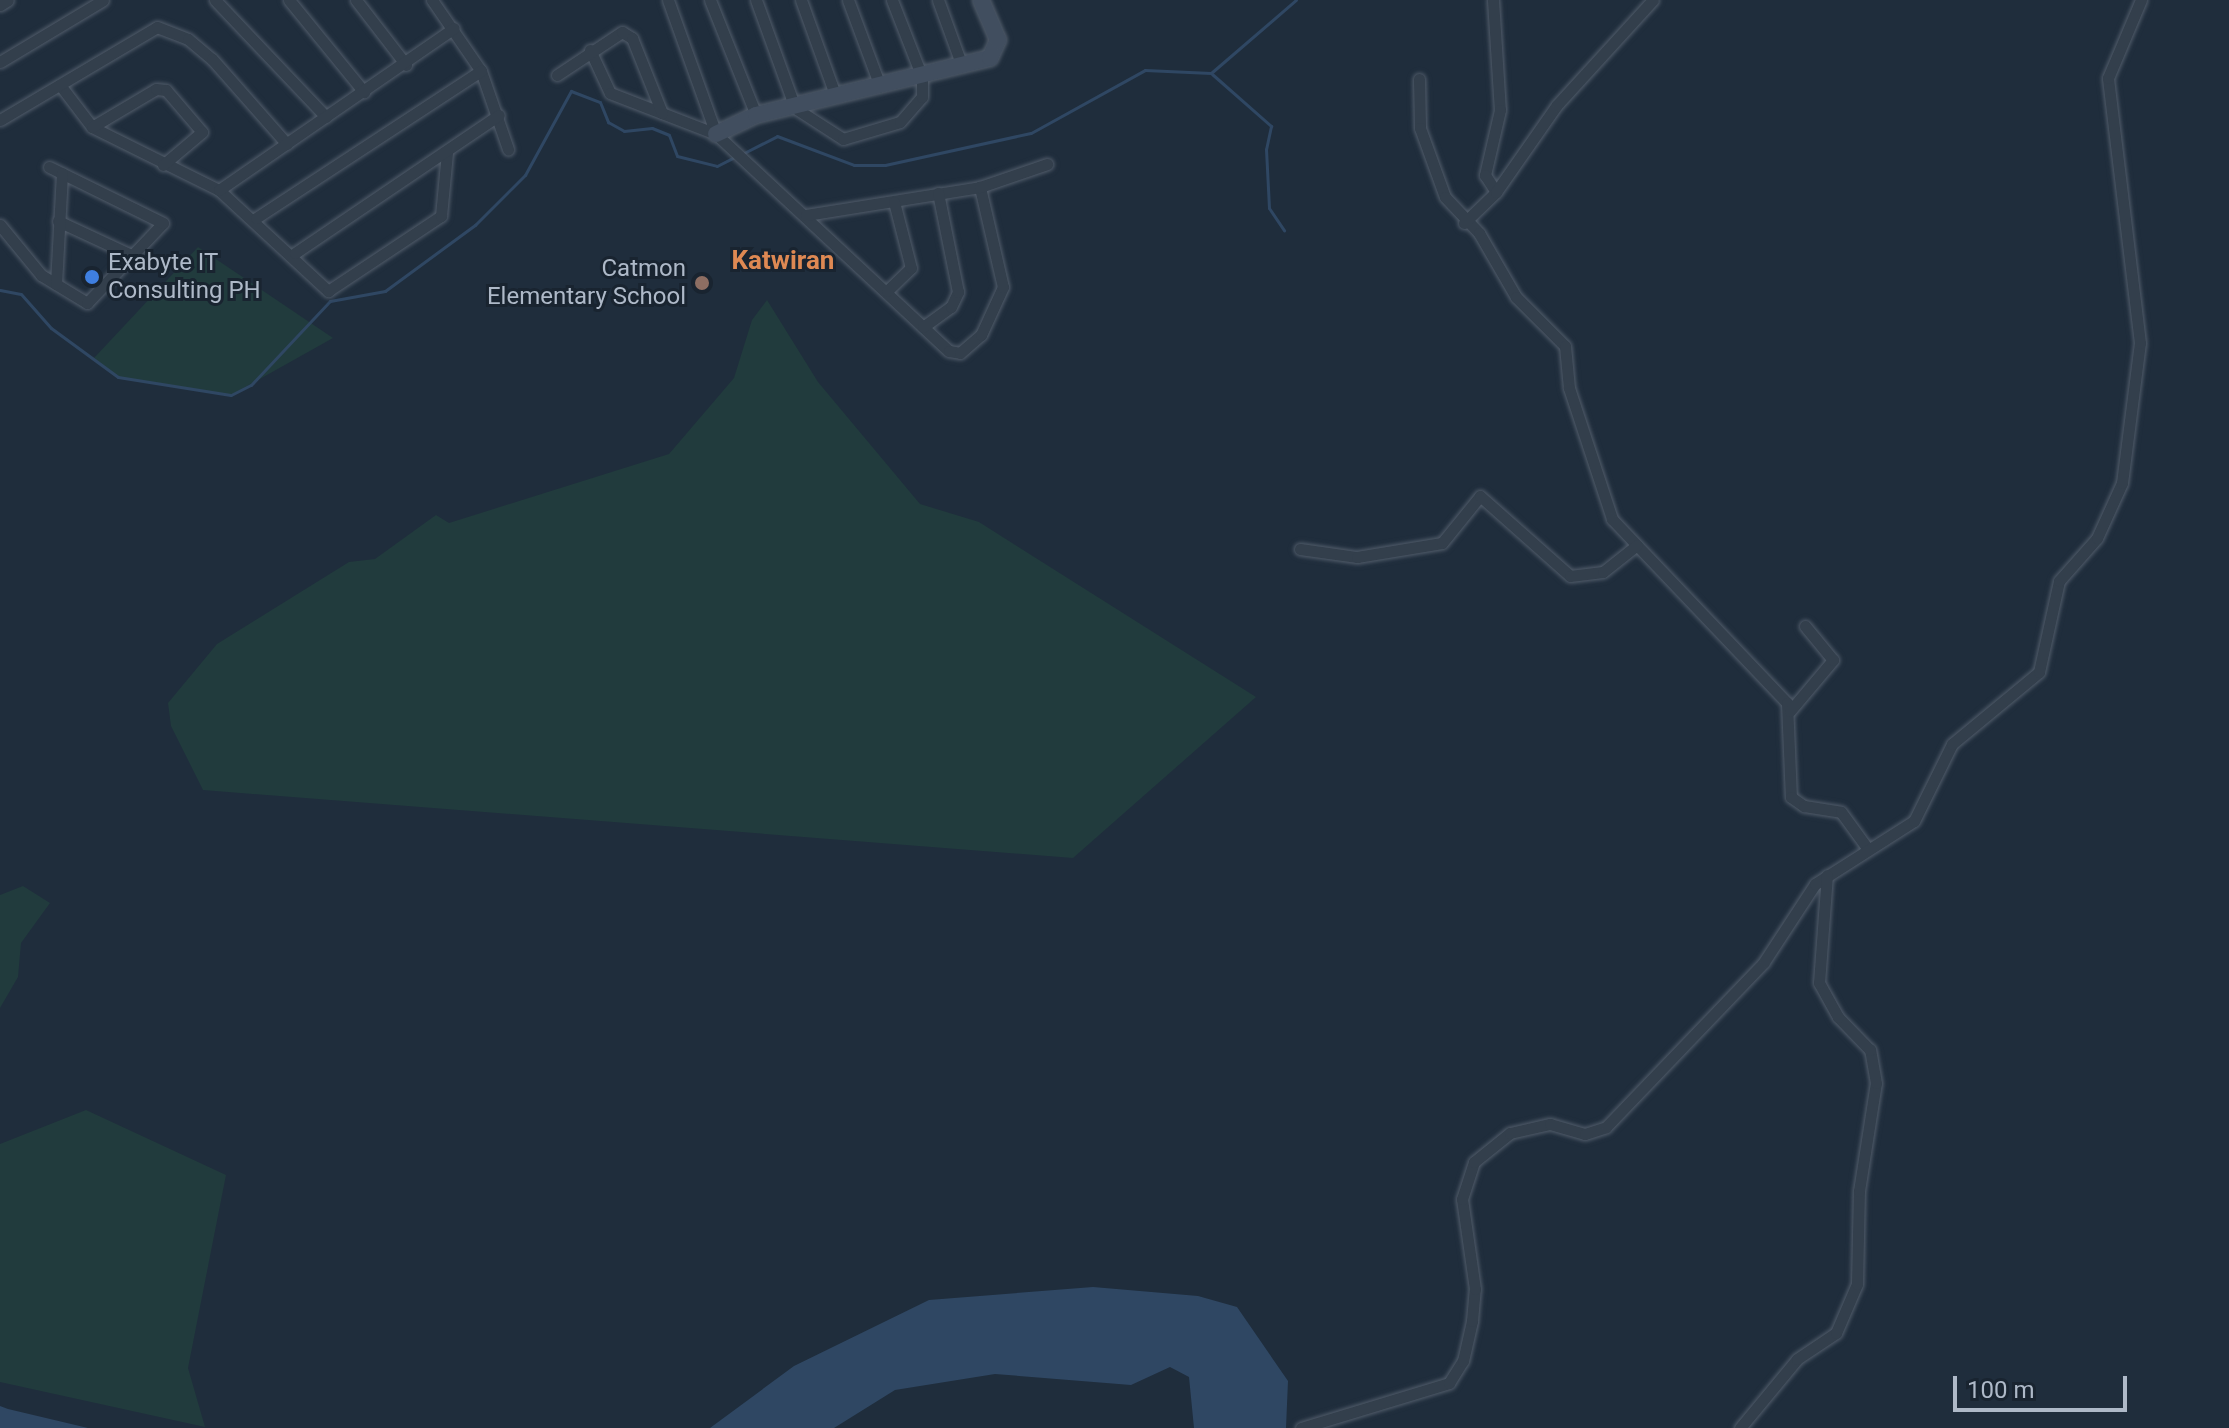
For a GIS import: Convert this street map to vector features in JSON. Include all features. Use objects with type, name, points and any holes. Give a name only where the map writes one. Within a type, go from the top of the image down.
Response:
[{"type":"street","points":[[0,5],[8,0]]},
{"type":"street","points":[[0,62],[103,0]]},
{"type":"street","points":[[215,0],[326,117]]},
{"type":"street","points":[[289,0],[364,92]]},
{"type":"street","points":[[356,0],[406,65]]},
{"type":"street","points":[[432,0],[481,71],[499,115],[508,149]]},
{"type":"street","points":[[668,0],[716,134]]},
{"type":"street","points":[[710,0],[756,115]]},
{"type":"street","points":[[756,0],[795,108],[843,139],[900,122],[922,97],[922,77],[892,0]]},
{"type":"street","points":[[801,0],[836,97]]},
{"type":"street","points":[[848,0],[880,86]]},
{"type":"street","points":[[938,0],[962,66]]},
{"type":"street","points":[[716,134],[756,115],[922,77],[962,66],[996,50],[981,0]]},
{"type":"street","points":[[1493,0],[1500,110],[1485,175],[1496,192]]},
{"type":"street","points":[[1464,223],[1496,192],[1557,105],[1653,0]]},
{"type":"street","points":[[1302,1427],[1449,1383],[1463,1361],[1472,1321],[1475,1289],[1462,1199],[1474,1162],[1520,1130],[1550,1124],[1585,1134],[1606,1127],[1764,962],[1827,875],[1914,821],[1958,737],[2035,678],[2059,581],[2097,538],[2122,483],[2140,343],[2108,78],[2141,0]]},
{"type":"street","points":[[0,120],[157,27],[173,31],[212,59],[287,144]]},
{"type":"street","points":[[219,190],[406,65],[454,28]]},
{"type":"street","points":[[557,75],[590,50],[622,32],[632,38],[662,113]]},
{"type":"street","points":[[590,50],[610,93],[716,134],[949,351],[960,353],[981,335],[997,310],[1003,287],[980,187]]},
{"type":"street","points":[[256,218],[481,71]]},
{"type":"street","points":[[1419,79],[1422,137],[1438,183],[1464,223],[1483,239],[1516,297],[1565,346],[1569,388],[1597,460],[1605,505],[1637,545],[1756,666],[1790,711],[1791,797],[1804,806],[1841,812],[1868,849]]},
{"type":"street","points":[[60,85],[92,127],[163,165],[219,190],[256,218],[295,253],[328,291],[441,216],[447,153]]},
{"type":"street","points":[[92,127],[156,89],[166,90],[202,132],[163,165]]},
{"type":"street","points":[[295,253],[499,115]]},
{"type":"street","points":[[806,215],[980,187],[1047,164]]},
{"type":"street","points":[[0,225],[29,265],[87,303],[163,223],[49,167]]},
{"type":"street","points":[[56,284],[62,173]]},
{"type":"street","points":[[923,327],[951,307],[958,292],[938,193]]},
{"type":"street","points":[[887,291],[911,268],[894,202]]},
{"type":"street","points":[[58,221],[133,256]]},
{"type":"street","points":[[1300,549],[1357,557],[1442,543],[1480,496],[1570,576],[1603,572],[1637,545]]},
{"type":"street","points":[[1790,711],[1833,660],[1805,626]]},
{"type":"street","points":[[1740,1428],[1797,1359],[1836,1333],[1857,1284],[1859,1191],[1876,1083],[1870,1050],[1838,1017],[1819,983],[1827,875]]},
{"type":"green space","points":[[198,247],[333,338],[231,395],[118,377],[94,358]]},
{"type":"green space","points":[[767,300],[818,382],[920,504],[979,522],[1256,697],[1073,858],[203,790],[171,726],[168,703],[217,644],[349,562],[375,559],[436,515],[449,523],[669,454],[734,378],[752,320]]},
{"type":"green space","points":[[23,886],[50,903],[21,943],[18,977],[0,1008],[0,895]]},
{"type":"green space","points":[[86,1110],[226,1175],[188,1368],[205,1427],[0,1382],[0,1144]]},
{"type":"water","points":[[1093,1287],[1198,1296],[1237,1307],[1288,1381],[1286,1428],[1194,1428],[1189,1377],[1170,1367],[1131,1385],[995,1374],[895,1390],[834,1428],[710,1428],[794,1366],[929,1300]]},
{"type":"water","points":[[0,1406],[8,1409],[88,1428],[0,1428]]},
{"type":"waterway","points":[[742,154],[777,136],[854,165],[885,165],[1031,133],[1145,70],[1211,73],[1296,0]]},
{"type":"waterway","points":[[1212,74],[1271,126],[1266,149],[1269,208],[1284,230]]},
{"type":"waterway","points":[[0,290],[21,294],[51,328],[118,377],[231,395],[251,385],[330,301],[385,291],[475,225],[525,175],[571,91],[600,102],[608,122],[624,131],[652,128],[669,135],[677,156],[717,166],[735,157]]},
{"type":"place","name":"Exabyte IT Consulting PH","points":[[92,277]]},
{"type":"place","name":"Catmon Elementary School","points":[[702,283]]},
{"type":"district","name":"Katwiran","points":[[783,261]]}]
